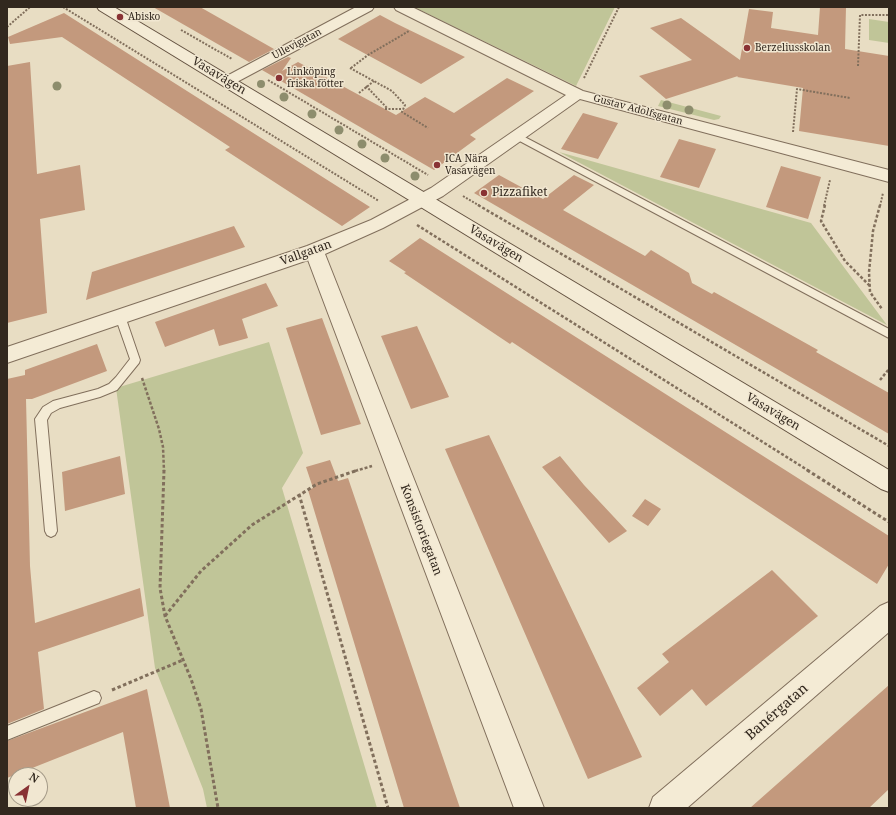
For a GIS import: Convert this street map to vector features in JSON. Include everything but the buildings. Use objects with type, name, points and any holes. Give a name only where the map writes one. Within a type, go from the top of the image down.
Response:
[{"type":"street","name":"Vasavägen","points":[[104,7],[889,482]]},
{"type":"street","name":"Ullevigatan","points":[[228,81],[367,7]]},
{"type":"street","name":"Gustav Adolfsgatan","points":[[401,7],[577,94],[888,176]]},
{"type":"street","name":"Vallgatan","points":[[7,355],[314,251],[400,213],[446,186],[577,94]]},
{"type":"street","name":"Konsistoriegatan","points":[[314,251],[393,459],[529,808]]},
{"type":"street","name":"Banérgatan","points":[[664,808],[889,615]]},
{"type":"lane","points":[[517,136],[889,334]]},
{"type":"lane","points":[[51,531],[41,419],[47,410],[57,404],[90,397],[113,387],[135,360],[120,316]]},
{"type":"lane","points":[[7,733],[94,698]]},
{"type":"path","points":[[7,27],[30,7]]},
{"type":"path","points":[[63,7],[400,213],[889,522]]},
{"type":"path","points":[[577,94],[619,7]]},
{"type":"path","points":[[858,66],[860,15],[889,16]]},
{"type":"path","points":[[402,110],[405,105],[392,91],[350,68],[368,55],[428,20]]},
{"type":"path","points":[[181,29],[889,446]]},
{"type":"path","points":[[359,92],[374,81]]},
{"type":"path","points":[[366,86],[386,108],[402,110],[404,114],[428,128]]},
{"type":"path","points":[[794,128],[797,89],[850,98]]},
{"type":"path","points":[[835,162],[820,221],[845,261],[870,286]]},
{"type":"path","points":[[885,313],[870,292],[870,286],[873,231],[888,176]]},
{"type":"path","points":[[135,360],[149,393],[163,447],[160,588],[165,616],[201,709],[218,808]]},
{"type":"path","points":[[880,380],[889,369]]},
{"type":"path","points":[[165,616],[183,593],[222,550],[252,525],[317,484],[393,459]]},
{"type":"path","points":[[299,494],[388,808]]},
{"type":"path","points":[[94,698],[183,660]]},
{"type":"green space","points":[[414,7],[615,7],[576,86]]},
{"type":"green space","points":[[869,19],[889,22],[889,43],[869,40]]},
{"type":"green space","points":[[661,100],[721,116],[719,119],[714,120],[658,106]]},
{"type":"green space","points":[[559,152],[811,223],[887,325]]},
{"type":"green space","points":[[269,342],[303,453],[282,488],[377,808],[207,808],[203,789],[155,668],[116,388]]},
{"type":"place","name":"Abisko","points":[[120,17]]},
{"type":"place","name":"Berzeliusskolan","points":[[747,48]]},
{"type":"place","name":"Linköping friska fötter","points":[[279,78]]},
{"type":"place","name":"ICA Nära Vasavägen","points":[[437,165]]},
{"type":"place","name":"Pizzafiket","points":[[484,193]]}]
